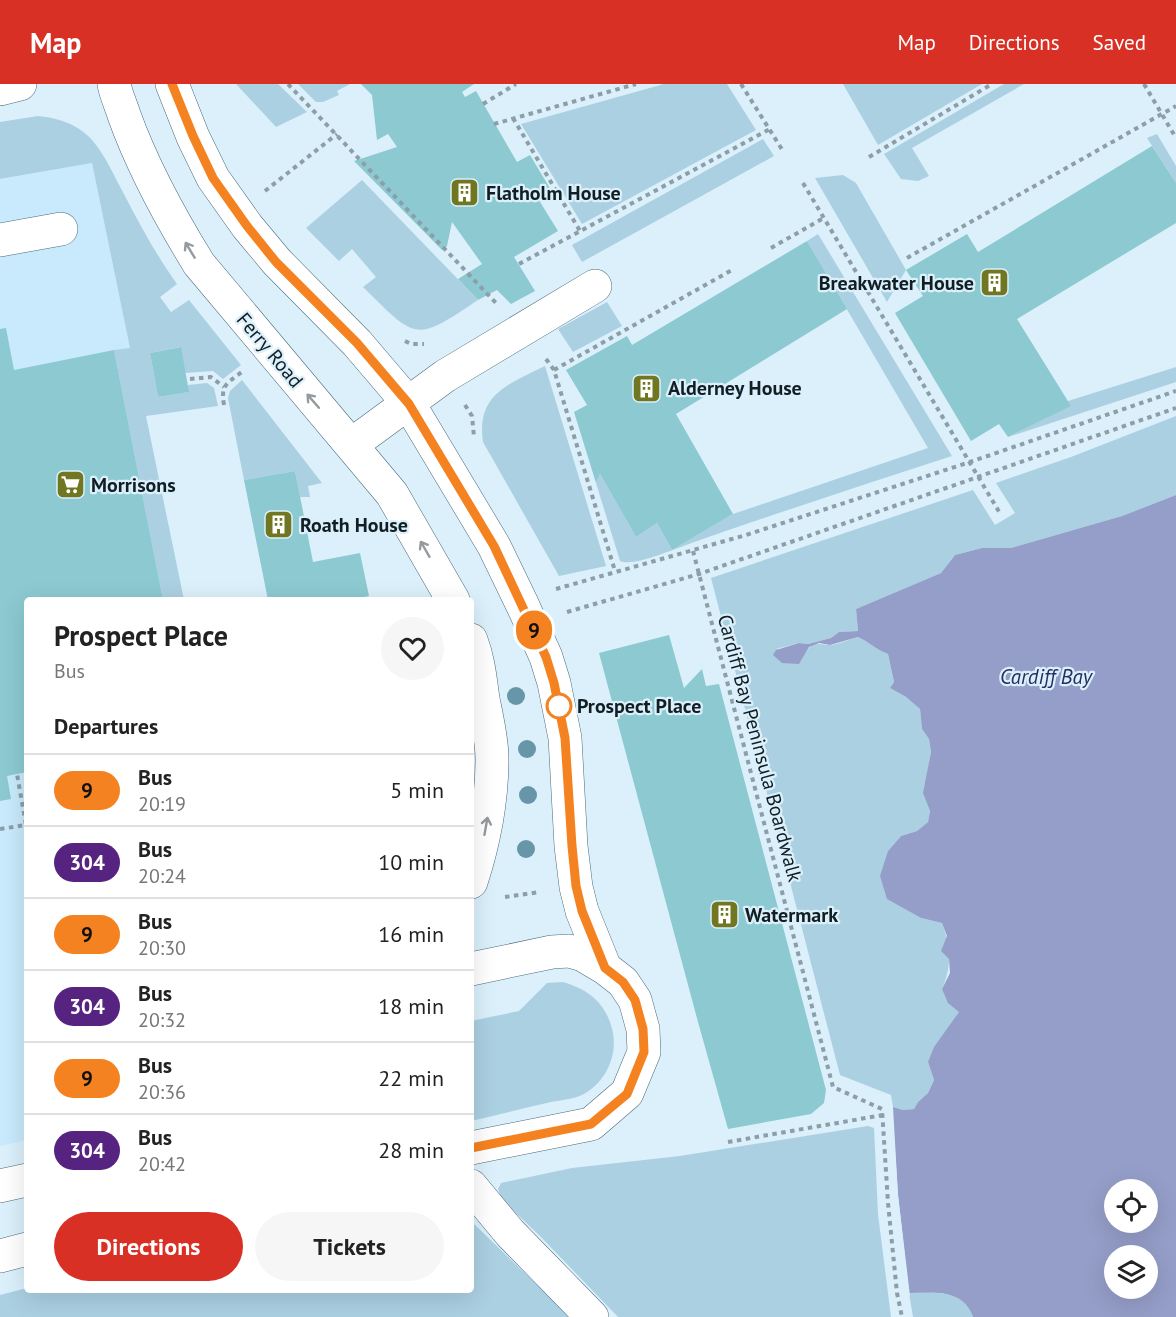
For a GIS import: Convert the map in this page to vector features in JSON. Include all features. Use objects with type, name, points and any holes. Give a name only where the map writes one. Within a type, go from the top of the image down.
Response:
[{"type":"street","points":[[0,89],[20,84]]},
{"type":"street","name":"Ferry Road","points":[[114,84],[142,159],[174,222],[199,264],[392,494],[451,597]]},
{"type":"street","points":[[172,84],[213,178],[276,262],[357,343],[409,404],[494,546],[546,657],[554,683],[565,738],[576,886],[582,911],[605,968]]},
{"type":"street","points":[[0,240],[61,229]]},
{"type":"street","points":[[351,445],[445,376],[595,286]]},
{"type":"street","points":[[474,648],[479,662],[492,758],[486,829],[485,890]]},
{"type":"street","points":[[474,968],[552,951],[569,951],[583,955],[623,982],[635,1000],[643,1029],[644,1052],[627,1094],[591,1124],[474,1147]]},
{"type":"street","points":[[0,1185],[24,1181]]},
{"type":"street","points":[[474,1190],[510,1233],[592,1317]]},
{"type":"street","points":[[0,1256],[24,1250]]},
{"type":"path","points":[[288,84],[496,304]]},
{"type":"path","points":[[483,104],[516,84]]},
{"type":"path","points":[[494,124],[636,84]]},
{"type":"path","points":[[741,84],[783,151]]},
{"type":"path","points":[[869,157],[992,84]]},
{"type":"path","points":[[1144,84],[1176,138]]},
{"type":"path","points":[[907,258],[1176,106]]},
{"type":"path","points":[[513,118],[580,231]]},
{"type":"path","points":[[519,264],[770,129]]},
{"type":"path","points":[[260,195],[337,134]]},
{"type":"path","points":[[803,183],[822,219],[1001,515]]},
{"type":"path","points":[[771,248],[822,219]]},
{"type":"path","points":[[554,370],[732,270]]},
{"type":"path","points":[[542,353],[554,370],[615,571]]},
{"type":"path","points":[[224,405],[222,393],[224,387],[247,368]]},
{"type":"path","points":[[190,379],[211,377],[224,387]]},
{"type":"path","points":[[556,589],[693,551],[970,462],[1176,391]]},
{"type":"path","points":[[464,403],[472,416]]},
{"type":"path","points":[[567,612],[699,574],[1176,408]]},
{"type":"path","points":[[693,551],[699,574]]},
{"type":"path","name":"Cardiff Bay Peninsula Boardwalk","points":[[699,574],[833,1087],[882,1108],[883,1115]]},
{"type":"path","points":[[17,774],[24,814]]},
{"type":"path","points":[[0,829],[24,825]]},
{"type":"path","points":[[485,890],[545,892]]},
{"type":"path","points":[[728,1142],[883,1115],[888,1203],[897,1293],[902,1317]]},
{"type":"shaded area","points":[[236,84],[278,84],[307,112],[276,127]]},
{"type":"shaded area","points":[[298,84],[350,84],[337,91],[339,95],[323,102],[316,102]]},
{"type":"shaded area","points":[[664,84],[727,84],[756,130],[582,224],[521,124]]},
{"type":"shaded area","points":[[843,84],[982,84],[878,145]]},
{"type":"shaded area","points":[[1004,84],[1024,84],[912,148],[929,176],[918,181],[901,179],[884,154]]},
{"type":"shaded area","points":[[38,116],[53,118],[80,130],[92,140],[106,160],[150,241],[177,284],[160,297],[171,312],[189,300],[241,365],[223,379],[213,371],[185,373],[180,347],[150,353],[158,397],[188,392],[188,385],[207,383],[214,388],[218,406],[146,416],[183,597],[162,597],[114,350],[130,348],[92,163],[0,179],[0,122]]},
{"type":"shaded area","points":[[1157,134],[1176,166],[1176,183],[1147,138]]},
{"type":"shaded area","points":[[763,139],[774,156],[582,262],[572,245]]},
{"type":"shaded area","points":[[92,163],[130,348],[114,351],[162,597],[24,597],[24,1141],[0,1146],[0,166],[3,179]]},
{"type":"shaded area","points":[[843,175],[856,183],[906,270],[887,302],[815,178]]},
{"type":"shaded area","points":[[362,180],[478,300],[441,324],[428,329],[417,330],[406,326],[363,287],[376,277],[352,249],[339,261],[306,228]]},
{"type":"shaded area","points":[[818,234],[952,456],[653,557],[634,562],[620,561],[596,483],[600,474],[636,537],[657,523],[672,550],[733,514],[928,448],[807,241]]},
{"type":"shaded area","points":[[607,302],[622,326],[573,352],[558,329]]},
{"type":"shaded area","points":[[545,366],[606,566],[559,576],[483,442],[482,426],[490,402],[508,385]]},
{"type":"shaded area","points":[[1176,367],[1176,382],[1008,437],[1070,406],[1068,401]]},
{"type":"shaded area","points":[[242,380],[322,483],[308,486],[310,497],[300,497],[295,471],[244,480],[228,398],[230,391]]},
{"type":"shaded area","points":[[1176,416],[1176,495],[1122,516],[1011,548],[982,548],[955,555],[941,573],[856,609],[858,631],[839,632],[831,638],[776,649],[805,654],[813,645],[833,645],[858,637],[888,654],[894,682],[890,688],[906,697],[920,709],[922,729],[929,739],[931,752],[924,793],[930,811],[928,822],[917,831],[901,836],[888,851],[888,899],[921,918],[942,923],[947,940],[949,964],[942,989],[959,1012],[928,1062],[934,1080],[928,1093],[914,1109],[903,1110],[893,1107],[891,1095],[840,1075],[711,578],[973,490],[995,525],[1015,513],[996,483]]},
{"type":"shaded area","points":[[563,982],[579,988],[593,997],[608,1016],[614,1046],[605,1074],[591,1089],[579,1096],[474,1120],[474,1020],[519,1011],[547,983]]},
{"type":"shaded area","points":[[868,1126],[874,1128],[878,1214],[891,1317],[618,1317],[502,1200],[498,1189],[501,1183],[572,1168],[680,1156]]},
{"type":"shaded area","points":[[474,1224],[570,1317],[0,1317],[0,1295],[24,1289],[24,1293],[474,1293]]},
{"type":"shaded area","points":[[927,1292],[948,1295],[961,1300],[970,1309],[973,1317],[913,1317],[909,1293]]},
{"type":"water","name":"Cardiff Bay","points":[[1176,495],[1176,1317],[973,1317],[963,1301],[947,1294],[909,1293],[898,1195],[893,1107],[903,1110],[914,1109],[928,1093],[934,1080],[928,1062],[934,1047],[959,1012],[948,1003],[942,989],[950,973],[949,959],[941,951],[947,936],[942,923],[921,918],[887,899],[880,876],[888,851],[901,836],[917,831],[928,822],[930,811],[923,793],[931,752],[929,739],[922,729],[920,709],[906,697],[890,688],[894,682],[888,654],[858,637],[830,645],[819,643],[809,647],[799,664],[782,663],[773,655],[776,650],[799,643],[808,644],[831,638],[839,632],[858,631],[856,609],[941,573],[955,555],[982,548],[1011,548],[1122,516]]},
{"type":"pier","points":[[892,1105],[898,1195],[910,1296],[906,1293],[895,1195],[890,1108]]},
{"type":"building","name":"Flatholm House","points":[[361,84],[474,84],[462,92],[465,97],[476,91],[517,162],[530,155],[551,190],[537,197],[558,231],[514,257],[535,291],[511,304],[497,290],[478,300],[458,279],[482,264],[452,222],[447,246],[442,250],[354,161],[397,147],[388,134],[377,140],[372,95]]},
{"type":"building","name":"Breakwater House","points":[[1152,146],[1176,183],[1176,223],[1017,319],[1071,406],[1008,437],[999,424],[971,441],[895,313],[923,296],[906,270],[967,234],[978,252]]},
{"type":"building","name":"Alderney House","points":[[807,241],[847,309],[676,414],[733,514],[672,550],[657,523],[636,537],[600,474],[596,483],[574,412],[587,405],[566,370],[627,336],[632,345]]},
{"type":"building","name":"Morrisons","points":[[6,328],[14,370],[114,350],[162,597],[24,597],[24,773],[7,776],[11,799],[0,801],[0,329]]},
{"type":"building","points":[[181,347],[189,392],[158,397],[150,353]]},
{"type":"building","name":"Roath House","points":[[295,471],[313,562],[360,553],[369,596],[267,597],[244,480]]},
{"type":"building","name":"Watermark","points":[[669,635],[684,688],[702,669],[706,686],[719,684],[826,1090],[824,1103],[811,1114],[728,1129],[599,653]]},
{"type":"bus line","name":"9","points":[[172,84],[213,178],[247,226],[276,262],[357,343],[409,404],[494,546],[524,606],[546,657],[554,683],[565,738],[572,846],[576,886],[582,911],[605,968],[623,982],[635,1000],[643,1029],[644,1052],[627,1094],[591,1124],[474,1147]]},
{"type":"place","name":"Flatholm House","points":[[465,193]]},
{"type":"place","name":"Breakwater House","points":[[995,283]]},
{"type":"place","name":"Alderney House","points":[[647,388]]},
{"type":"place","name":"Morrisons","points":[[70,485]]},
{"type":"place","name":"Roath House","points":[[279,525]]},
{"type":"place","name":"Prospect Place","points":[[559,706]]},
{"type":"place","name":"Watermark","points":[[724,915]]}]
